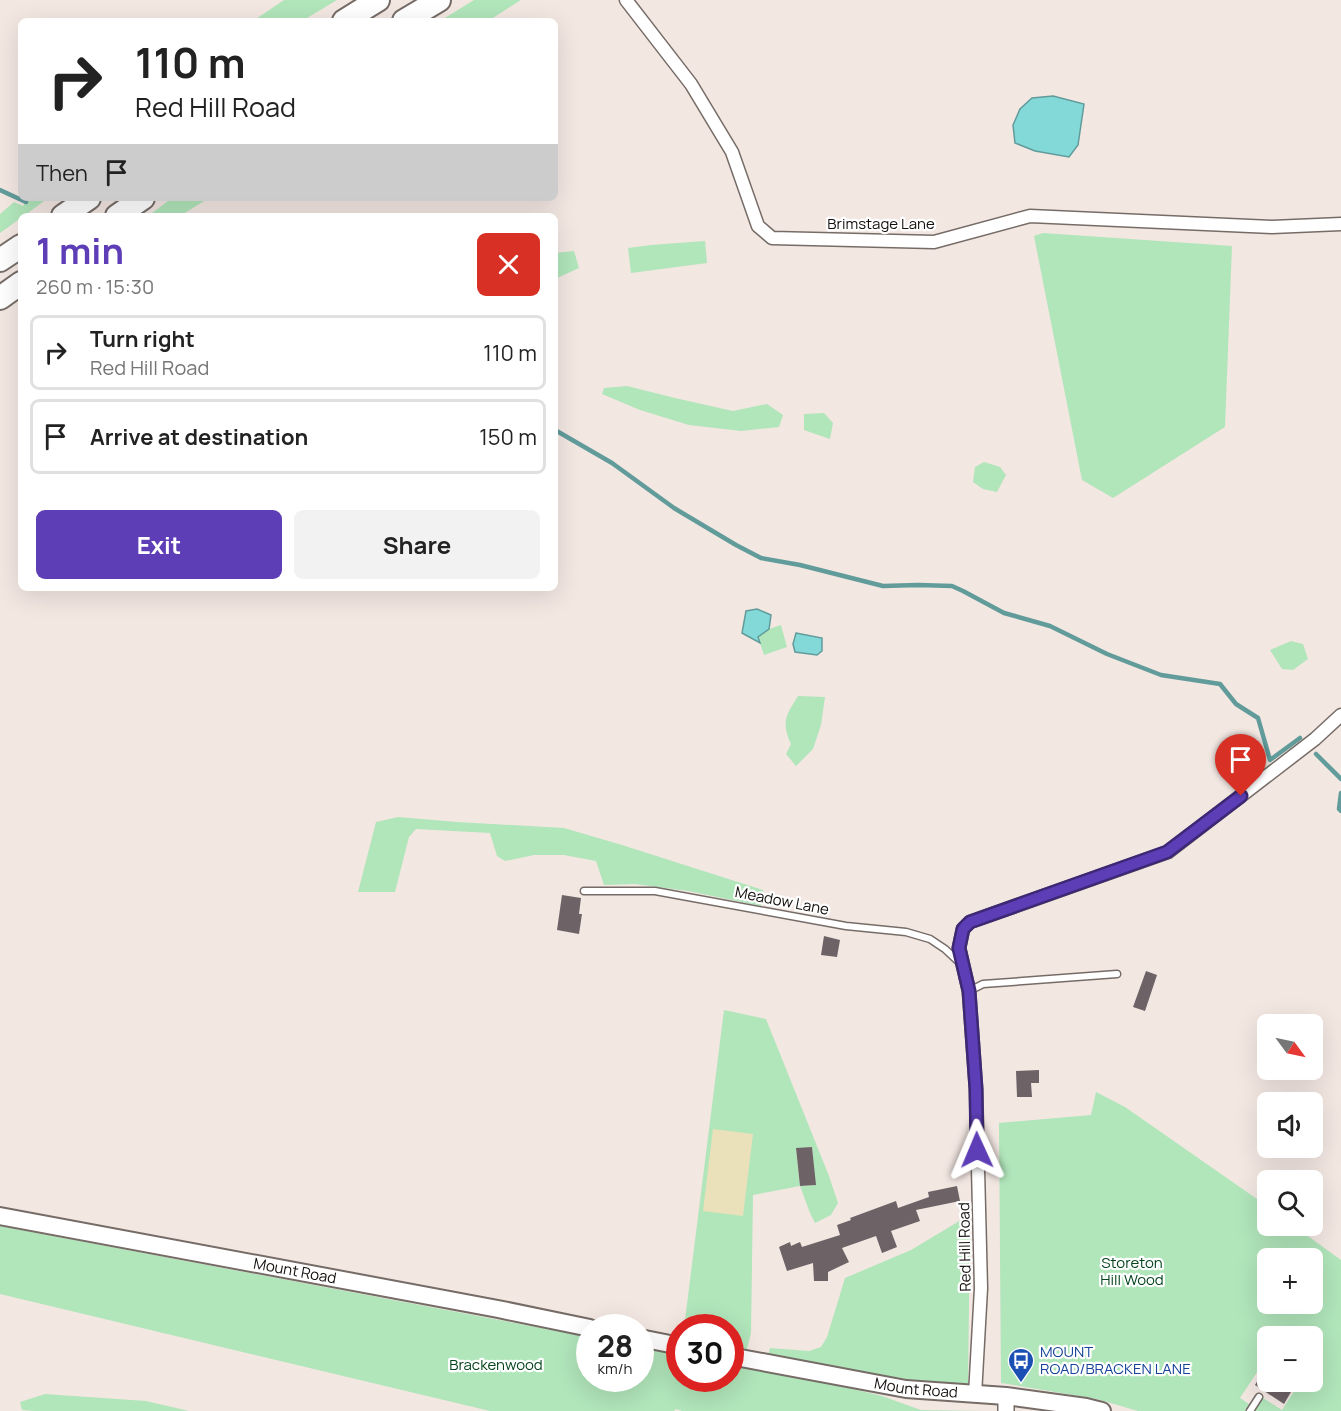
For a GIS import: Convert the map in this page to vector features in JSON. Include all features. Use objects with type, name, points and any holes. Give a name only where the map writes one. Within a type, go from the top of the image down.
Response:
[{"type":"highway","points":[[349,18],[378,0]]},
{"type":"highway","points":[[409,18],[439,0]]},
{"type":"highway","points":[[67,213],[85,201]]},
{"type":"highway","points":[[121,213],[139,201]]},
{"type":"highway","points":[[0,260],[18,248]]},
{"type":"highway","points":[[0,298],[18,285]]},
{"type":"main road","name":"Mount Road","points":[[0,1215],[576,1325]]},
{"type":"main road","name":"Mount Road","points":[[744,1359],[906,1389],[975,1395],[1006,1404],[1086,1407],[1102,1411]]},
{"type":"street","name":"Brimstage Lane","points":[[631,2],[691,84],[732,153],[758,226],[772,238],[934,242],[1030,216],[1272,227],[1341,224]]},
{"type":"street","name":"Red Hill Road","points":[[975,1395],[981,1288],[976,1089],[969,991],[959,948],[963,929],[970,922],[1167,852],[1315,739],[1341,715]]},
{"type":"lane","name":"Meadow Lane","points":[[584,891],[655,891],[846,926],[906,932],[930,939],[945,949],[964,967]]},
{"type":"lane","points":[[969,991],[983,984],[1117,974]]},
{"type":"lane","points":[[1250,1411],[1259,1397]]},
{"type":"green space","points":[[284,0],[337,0],[307,18],[257,18]]},
{"type":"green space","points":[[474,0],[521,0],[493,18],[445,18]]},
{"type":"green space","points":[[26,201],[44,201],[28,213],[18,213],[18,220],[0,233],[0,214],[14,202],[23,206]]},
{"type":"green space","points":[[168,201],[204,201],[185,213],[152,213]]},
{"type":"green space","points":[[1043,233],[1232,246],[1225,427],[1113,498],[1082,480],[1034,236]]},
{"type":"green space","points":[[705,241],[707,263],[631,273],[628,248]]},
{"type":"green space","points":[[574,251],[579,268],[558,278],[558,253]]},
{"type":"green space","points":[[627,386],[733,411],[767,404],[783,415],[779,427],[741,431],[689,425],[640,410],[602,394],[604,388]]},
{"type":"green space","points":[[824,413],[833,423],[830,439],[804,430],[804,414]]},
{"type":"green space","points":[[984,462],[1000,467],[1006,475],[997,492],[983,489],[973,482],[975,467]]},
{"type":"green space","points":[[781,625],[787,647],[764,655],[758,637],[769,629]]},
{"type":"green space","points":[[1291,641],[1303,644],[1308,659],[1293,670],[1282,669],[1270,650]]},
{"type":"green space","points":[[798,696],[825,697],[821,725],[813,749],[796,766],[786,754],[791,744],[786,730],[786,719]]},
{"type":"green space","points":[[398,817],[564,828],[763,890],[761,906],[688,891],[635,884],[604,885],[596,861],[564,855],[534,855],[505,861],[497,856],[490,833],[416,829],[409,837],[395,892],[358,892],[376,822]]},
{"type":"green space","points":[[724,1010],[766,1019],[838,1203],[831,1215],[815,1223],[800,1186],[753,1195],[751,1333],[746,1353],[744,1352],[744,1314],[686,1314]],"holes":[[[812,1147],[815,1185],[800,1186],[796,1149]]]},
{"type":"green space","name":"Storeton Hill Wood","points":[[1096,1092],[1125,1107],[1257,1199],[1257,1236],[1308,1236],[1341,1260],[1341,1411],[1138,1411],[1097,1399],[1001,1383],[999,1123],[1091,1115]]},
{"type":"green space","points":[[966,1217],[970,1223],[968,1387],[829,1369],[767,1358],[770,1348],[809,1351],[821,1347],[827,1337],[845,1278],[911,1250]]},
{"type":"green space","name":"Brackenwood","points":[[0,1226],[576,1335],[576,1392],[654,1392],[654,1350],[666,1352],[666,1392],[744,1392],[744,1367],[841,1386],[882,1396],[921,1410],[985,1411],[682,1411],[676,1409],[674,1411],[490,1411],[0,1294]]},
{"type":"green space","points":[[45,1394],[146,1401],[189,1411],[22,1410],[20,1402]]},
{"type":"sand","points":[[713,1129],[753,1134],[743,1216],[703,1211]]},
{"type":"water","points":[[1053,96],[1084,104],[1078,145],[1069,157],[1035,151],[1015,143],[1013,125],[1020,109],[1032,98]]},
{"type":"water","points":[[757,609],[771,615],[769,629],[758,637],[760,643],[742,633],[746,611]]},
{"type":"water","points":[[796,633],[822,638],[822,651],[817,655],[795,652],[793,644]]},
{"type":"building","points":[[562,895],[581,898],[579,914],[582,914],[579,934],[557,930]]},
{"type":"building","points":[[824,936],[840,940],[837,957],[821,955]]},
{"type":"building","points":[[1146,971],[1157,975],[1145,1011],[1133,1007]]},
{"type":"building","points":[[1039,1070],[1039,1083],[1031,1083],[1032,1097],[1017,1097],[1016,1071]]},
{"type":"building","points":[[812,1147],[816,1185],[800,1186],[796,1148]]},
{"type":"building","points":[[957,1186],[960,1201],[916,1210],[920,1221],[891,1231],[897,1247],[882,1253],[876,1236],[842,1248],[849,1262],[828,1272],[828,1281],[814,1281],[813,1263],[787,1271],[779,1247],[790,1242],[791,1246],[800,1242],[802,1247],[840,1235],[837,1225],[851,1220],[850,1218],[896,1201],[898,1208],[929,1197],[928,1192]]},
{"type":"building","points":[[1266,1392],[1291,1392],[1284,1404]]},
{"type":"waterway","points":[[0,190],[18,198]]},
{"type":"waterway","points":[[558,432],[612,463],[674,508],[761,558],[800,565],[883,586],[952,586],[1004,613],[1050,626],[1107,654],[1161,675],[1220,684],[1236,704],[1258,718],[1270,760],[1300,738]]},
{"type":"waterway","points":[[1316,754],[1341,779]]},
{"type":"waterway","points":[[1341,793],[1339,809],[1341,811]]},
{"type":"place","name":"MOUNT ROAD/BRACKEN LANE","points":[[1021,1384]]},
{"type":"route","points":[[977,1150],[976,1089],[969,991],[959,948],[963,929],[970,922],[1167,852],[1241,796]]}]
